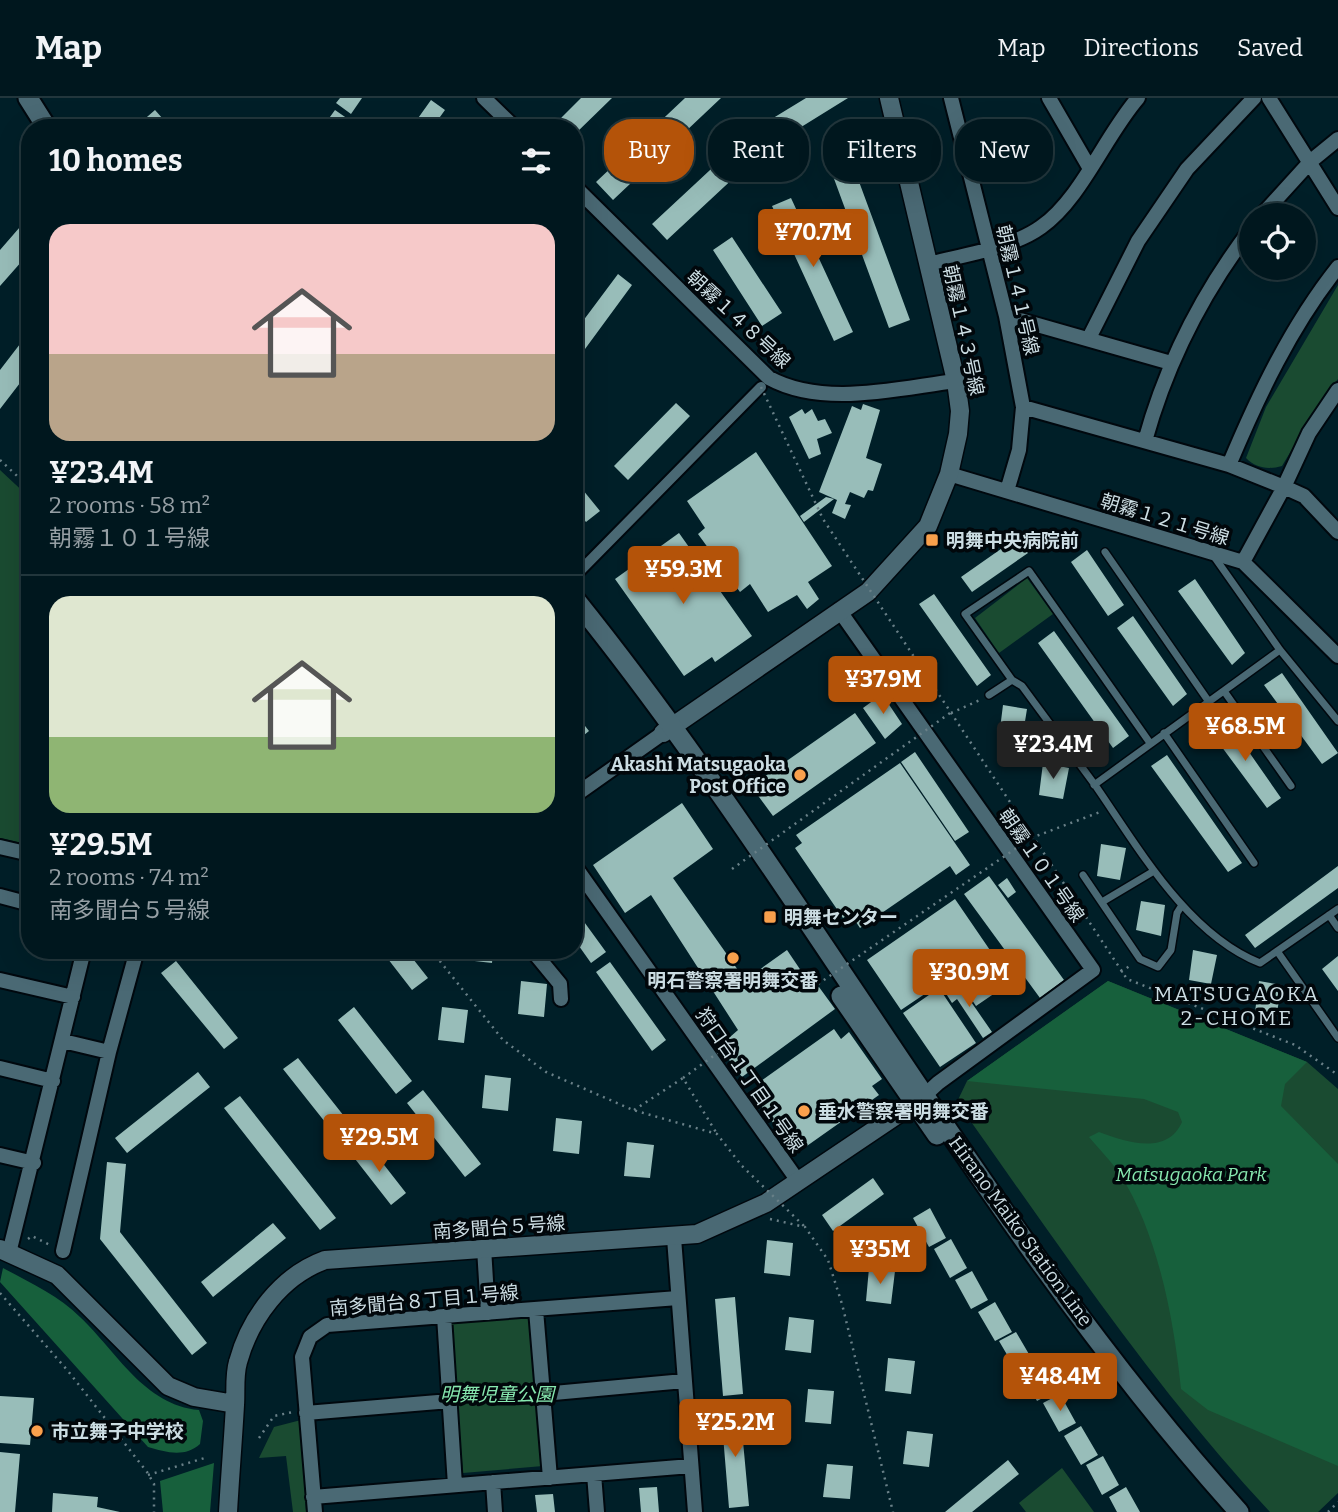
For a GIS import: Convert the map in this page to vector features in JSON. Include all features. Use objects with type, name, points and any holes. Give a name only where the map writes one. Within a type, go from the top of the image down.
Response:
[{"type":"main road","points":[[29,98],[42,119]]},
{"type":"main road","points":[[39,98],[52,119]]},
{"type":"main road","name":"Hirano Maiko Station Line","points":[[583,611],[668,730],[920,1100],[1171,1451],[1224,1512]]},
{"type":"main road","name":"Hirano Maiko Station Line","points":[[583,623],[668,730]]},
{"type":"main road","name":"Hirano Maiko Station Line","points":[[920,1100],[1166,1427],[1239,1512]]},
{"type":"street","points":[[485,98],[506,119]]},
{"type":"street","name":"朝霧１４３号線","points":[[668,730],[868,592],[928,526],[949,474],[960,411],[956,381],[889,98]]},
{"type":"street","name":"朝霧１４１号線","points":[[951,98],[1006,316],[1023,407],[1019,450],[1007,491]]},
{"type":"street","points":[[1049,98],[1089,167]]},
{"type":"street","points":[[928,264],[990,249],[1040,228],[1065,203],[1138,98]]},
{"type":"street","points":[[1089,338],[1138,241],[1187,169],[1254,98]]},
{"type":"street","points":[[1269,98],[1311,161],[1338,208]]},
{"type":"street","points":[[1273,203],[1311,161],[1338,139]]},
{"type":"street","name":"朝霧１４８号線","points":[[583,195],[769,379],[784,386],[857,394],[956,381]]},
{"type":"street","points":[[1145,441],[1171,363],[1239,245]]},
{"type":"street","points":[[1229,465],[1252,411],[1288,342],[1338,267]]},
{"type":"street","points":[[1006,316],[1171,363]]},
{"type":"street","points":[[583,568],[761,387]]},
{"type":"street","points":[[1243,562],[1284,487],[1309,433],[1338,390]]},
{"type":"street","points":[[1023,407],[1229,465],[1304,496],[1338,531]]},
{"type":"street","name":"朝霧１２１号線","points":[[949,474],[1243,562],[1338,656]]},
{"type":"street","name":"朝霧１０１号線","points":[[839,610],[1093,970],[937,1083],[920,1100]]},
{"type":"street","points":[[583,790],[668,730]]},
{"type":"street","points":[[0,847],[21,852]]},
{"type":"street","name":"狩口台１丁目１号線","points":[[583,877],[798,1181]]},
{"type":"street","points":[[0,896],[21,902]]},
{"type":"street","points":[[82,959],[11,1248],[57,1275],[153,1374],[169,1386],[194,1397],[235,1404]]},
{"type":"street","points":[[62,1251],[109,1052],[135,959]]},
{"type":"street","points":[[539,959],[560,984],[561,999]]},
{"type":"street","points":[[0,979],[73,997]]},
{"type":"street","points":[[63,1041],[109,1052]]},
{"type":"street","points":[[0,1068],[53,1081]]},
{"type":"street","name":"南多聞台５号線","points":[[228,1512],[237,1365],[248,1334],[264,1307],[305,1267],[325,1260],[674,1238],[696,1234],[728,1222],[798,1181],[920,1100]]},
{"type":"street","points":[[0,1155],[34,1163]]},
{"type":"street","points":[[674,1238],[695,1512]]},
{"type":"street","points":[[484,1248],[488,1312]]},
{"type":"street","name":"南多聞台８丁目１号線","points":[[314,1504],[302,1357],[310,1337],[327,1325],[678,1298]]},
{"type":"street","points":[[537,1310],[550,1478]]},
{"type":"street","points":[[444,1316],[455,1485]]},
{"type":"street","points":[[544,1394],[684,1381]]},
{"type":"street","points":[[306,1411],[450,1401]]},
{"type":"street","points":[[314,1504],[455,1485],[691,1466]]},
{"type":"street","points":[[594,1474],[597,1512]]},
{"type":"street","points":[[493,1482],[495,1512]]},
{"type":"lane","points":[[1105,552],[1209,702]]},
{"type":"lane","points":[[1212,554],[1280,650],[1338,722]]},
{"type":"lane","points":[[1150,743],[1029,571],[965,614],[1012,680],[1022,686],[1154,871],[1182,905],[1237,954],[1260,963],[1338,909]]},
{"type":"lane","points":[[1094,785],[1280,650]]},
{"type":"lane","points":[[989,695],[1012,680]]},
{"type":"lane","points":[[1224,691],[1291,786]]},
{"type":"lane","points":[[1164,733],[1254,863]]},
{"type":"lane","points":[[1102,902],[1154,871]]},
{"type":"lane","points":[[1083,875],[1140,959],[1158,967],[1171,950],[1177,914],[1182,905]]},
{"type":"lane","points":[[1329,915],[1338,928]]},
{"type":"lane","points":[[1277,951],[1338,1038]]},
{"type":"path","points":[[761,387],[823,519],[893,625]]},
{"type":"path","points":[[0,460],[21,480]]},
{"type":"path","points":[[733,869],[950,713],[989,695]]},
{"type":"path","points":[[818,984],[1031,838],[1110,808]]},
{"type":"path","points":[[438,959],[503,1040],[546,1072],[633,1111],[717,1134]]},
{"type":"path","points":[[633,1111],[719,1052]]},
{"type":"path","points":[[683,1079],[717,1134],[742,1166],[805,1227],[828,1260],[842,1304],[893,1512]]},
{"type":"path","points":[[767,1219],[805,1227]]},
{"type":"path","points":[[11,1248],[32,1236],[62,1251]]},
{"type":"path","points":[[0,1293],[68,1371],[148,1475],[154,1484],[154,1512]]},
{"type":"path","points":[[258,1438],[274,1416],[306,1411]]},
{"type":"path","points":[[148,1475],[208,1457]]},
{"type":"path","points":[[1328,1512],[1338,1502]]},
{"type":"green space","points":[[1338,285],[1338,379],[1322,399],[1282,466],[1258,466],[1246,458],[1266,407]]},
{"type":"green space","points":[[0,470],[21,490],[21,843],[0,838]]},
{"type":"green space","points":[[1027,578],[1053,614],[999,653],[975,618]]},
{"type":"green space","name":"Matsugaoka Park","points":[[1108,981],[1307,1062],[1338,1089],[1338,1493],[1318,1512],[1270,1512],[1227,1464],[1107,1312],[957,1102],[967,1081]]},
{"type":"green space","name":"Matsugaoka Park","points":[[1108,981],[1307,1062],[1285,1084],[1281,1106],[1338,1164],[1338,1466],[1208,1410],[1181,1389],[1169,1306],[1145,1223],[1120,1174],[1089,1137],[1099,1132],[1133,1142],[1156,1143],[1175,1133],[1182,1122],[1178,1112],[1144,1099],[967,1081]]},
{"type":"green space","points":[[3,1268],[72,1309],[147,1388],[180,1406],[199,1410],[203,1421],[200,1444],[181,1452],[148,1447],[0,1282]]},
{"type":"green space","name":"明舞児童公園","points":[[531,1316],[543,1466],[463,1473],[451,1324]]},
{"type":"green space","points":[[301,1420],[306,1512],[293,1512],[286,1456],[259,1458],[274,1427]]},
{"type":"green space","points":[[214,1463],[210,1512],[163,1512],[160,1481]]},
{"type":"green space","points":[[1062,1468],[1094,1512],[1026,1512],[1019,1503]]},
{"type":"building","points":[[340,98],[362,98],[351,114],[336,103]]},
{"type":"building","points":[[581,98],[612,98],[583,126],[583,119],[560,119]]},
{"type":"building","points":[[685,98],[721,98],[694,124],[694,119],[663,119]]},
{"type":"building","points":[[806,98],[848,98],[809,122],[809,119],[772,119]]},
{"type":"building","points":[[431,100],[445,110],[438,119],[417,119]]},
{"type":"building","points":[[155,110],[163,119],[145,119]]},
{"type":"building","points":[[335,110],[348,119],[328,119]]},
{"type":"building","points":[[708,172],[708,182],[729,182],[667,240],[652,224]]},
{"type":"building","points":[[604,174],[604,182],[632,182],[613,200],[596,182]]},
{"type":"building","points":[[835,182],[859,182],[910,320],[889,328]]},
{"type":"building","points":[[791,198],[853,332],[834,341],[772,206]]},
{"type":"building","points":[[21,226],[21,262],[0,286],[0,250]]},
{"type":"building","points":[[732,237],[782,313],[762,326],[713,250]]},
{"type":"building","points":[[618,274],[632,285],[583,352],[583,321]]},
{"type":"building","points":[[21,343],[21,382],[0,409],[0,370]]},
{"type":"building","points":[[676,403],[690,416],[628,480],[614,466]]},
{"type":"building","points":[[863,404],[880,410],[866,458],[882,464],[873,491],[868,490],[864,498],[850,492],[845,504],[851,505],[845,519],[832,513],[837,500],[819,492],[852,406],[861,410]]},
{"type":"building","points":[[802,409],[805,414],[812,409],[818,421],[825,419],[832,433],[817,439],[821,454],[809,459],[789,417]]},
{"type":"building","points":[[756,452],[832,566],[808,582],[819,599],[807,609],[797,595],[768,612],[750,584],[740,592],[698,534],[705,528],[687,501]]},
{"type":"building","points":[[583,490],[600,511],[586,522],[583,518]]},
{"type":"building","points":[[826,497],[834,499],[804,522],[800,516]]},
{"type":"building","points":[[679,533],[752,636],[715,662],[712,657],[684,676],[615,579]]},
{"type":"building","points":[[1018,537],[1028,553],[972,592],[961,577]]},
{"type":"building","points":[[1087,550],[1124,605],[1108,616],[1071,562]]},
{"type":"building","points":[[1195,579],[1245,653],[1232,665],[1178,591]]},
{"type":"building","points":[[934,594],[991,675],[977,686],[919,604]]},
{"type":"building","points":[[1133,616],[1187,694],[1173,706],[1117,628]]},
{"type":"building","points":[[1054,631],[1129,736],[1113,748],[1038,643]]},
{"type":"building","points":[[1282,673],[1338,753],[1322,764],[1264,685]]},
{"type":"building","points":[[882,694],[902,724],[885,739],[863,708]]},
{"type":"building","points":[[1003,705],[1027,709],[1022,740],[999,737]]},
{"type":"building","points":[[855,713],[876,743],[773,816],[751,786]]},
{"type":"building","points":[[1226,719],[1281,798],[1267,808],[1210,731]]},
{"type":"building","points":[[583,723],[589,731],[583,736]]},
{"type":"building","points":[[915,752],[969,832],[955,841],[901,762]]},
{"type":"building","points":[[1167,755],[1242,863],[1228,872],[1151,766]]},
{"type":"building","points":[[900,763],[970,865],[956,875],[950,866],[860,928],[850,913],[843,918],[795,848],[802,843],[796,835]]},
{"type":"building","points":[[1043,763],[1069,768],[1063,799],[1039,795]]},
{"type":"building","points":[[682,803],[713,849],[673,878],[745,980],[787,950],[814,990],[819,987],[835,1009],[742,1077],[714,1040],[726,1033],[730,1037],[738,1030],[651,895],[625,913],[593,865]]},
{"type":"building","points":[[1101,844],[1126,848],[1120,880],[1097,876]]},
{"type":"building","points":[[1338,866],[1338,888],[1255,948],[1245,935]]},
{"type":"building","points":[[989,876],[1064,980],[1040,998],[964,894]]},
{"type":"building","points":[[1007,878],[1016,892],[1008,898],[998,885]]},
{"type":"building","points":[[955,899],[994,956],[954,984],[950,977],[901,1010],[867,960]]},
{"type":"building","points":[[1141,901],[1165,905],[1161,936],[1136,930]]},
{"type":"building","points":[[583,920],[606,952],[591,963],[583,952]]},
{"type":"building","points":[[1193,950],[1217,955],[1211,984],[1189,980]]},
{"type":"building","points":[[1001,954],[1017,978],[976,1006],[960,982]]},
{"type":"building","points":[[1338,956],[1338,991],[1322,969]]},
{"type":"building","points":[[388,959],[413,959],[428,978],[412,990]]},
{"type":"building","points":[[466,959],[492,959],[492,963]]},
{"type":"building","points":[[176,961],[238,1038],[224,1049],[161,973]]},
{"type":"building","points":[[610,962],[666,1040],[652,1051],[596,972]]},
{"type":"building","points":[[521,981],[547,984],[544,1017],[518,1014]]},
{"type":"building","points":[[1259,981],[1282,985],[1276,1017],[1255,1012]]},
{"type":"building","points":[[958,983],[992,1032],[983,1038],[957,999],[952,1003],[945,992]]},
{"type":"building","points":[[939,988],[976,1043],[940,1067],[903,1013]]},
{"type":"building","points":[[354,1007],[412,1081],[396,1094],[338,1020]]},
{"type":"building","points":[[442,1007],[468,1010],[464,1043],[438,1040]]},
{"type":"building","points":[[834,1029],[841,1039],[849,1032],[882,1079],[872,1086],[879,1095],[804,1148],[797,1139],[789,1145],[756,1099],[765,1092],[758,1083]]},
{"type":"building","points":[[298,1058],[359,1135],[344,1146],[283,1069]]},
{"type":"building","points":[[198,1072],[210,1087],[127,1153],[115,1138]]},
{"type":"building","points":[[485,1075],[511,1078],[508,1111],[482,1108]]},
{"type":"building","points":[[423,1090],[481,1164],[465,1177],[407,1103]]},
{"type":"building","points":[[240,1096],[336,1218],[320,1230],[224,1108]]},
{"type":"building","points":[[556,1118],[582,1121],[579,1154],[553,1151]]},
{"type":"building","points":[[627,1142],[654,1145],[650,1178],[624,1176]]},
{"type":"building","points":[[367,1143],[406,1193],[391,1205],[352,1155]]},
{"type":"building","points":[[107,1162],[126,1164],[120,1232],[207,1343],[192,1355],[100,1239]]},
{"type":"building","points":[[873,1178],[884,1194],[833,1231],[822,1215]]},
{"type":"building","points":[[930,1208],[946,1238],[929,1247],[913,1218]]},
{"type":"building","points":[[273,1223],[286,1238],[213,1297],[201,1282]]},
{"type":"building","points":[[951,1239],[967,1268],[950,1278],[934,1249]]},
{"type":"building","points":[[767,1240],[793,1243],[790,1276],[764,1273]]},
{"type":"building","points":[[869,1268],[895,1271],[891,1304],[866,1301]]},
{"type":"building","points":[[972,1271],[988,1300],[971,1309],[955,1280]]},
{"type":"building","points":[[735,1297],[743,1394],[723,1396],[715,1299]]},
{"type":"building","points":[[995,1302],[1012,1332],[995,1341],[978,1312]]},
{"type":"building","points":[[789,1317],[814,1320],[811,1353],[785,1350]]},
{"type":"building","points":[[1016,1332],[1033,1361],[1016,1370],[999,1341]]},
{"type":"building","points":[[888,1358],[915,1361],[911,1394],[885,1391]]},
{"type":"building","points":[[1038,1362],[1054,1392],[1037,1401],[1021,1372]]},
{"type":"building","points":[[808,1389],[834,1391],[831,1424],[805,1422]]},
{"type":"building","points":[[1060,1394],[1076,1423],[1059,1432],[1043,1403]]},
{"type":"building","points":[[0,1396],[34,1398],[30,1445],[0,1443]]},
{"type":"building","points":[[740,1409],[749,1506],[729,1508],[721,1411]]},
{"type":"building","points":[[1081,1426],[1098,1455],[1081,1465],[1064,1436]]},
{"type":"building","points":[[907,1431],[933,1434],[929,1467],[903,1464]]},
{"type":"building","points":[[0,1452],[20,1454],[15,1512],[0,1512]]},
{"type":"building","points":[[1103,1456],[1119,1485],[1102,1495],[1086,1465]]},
{"type":"building","points":[[1008,1460],[1019,1474],[972,1512],[945,1512]]},
{"type":"building","points":[[827,1464],[853,1466],[850,1499],[823,1497]]},
{"type":"building","points":[[657,1487],[659,1512],[641,1512],[639,1488]]},
{"type":"building","points":[[1126,1487],[1140,1512],[1117,1512],[1109,1497]]},
{"type":"building","points":[[53,1493],[98,1497],[97,1507],[120,1512],[52,1512]]},
{"type":"building","points":[[553,1494],[555,1512],[537,1512],[535,1495]]},
{"type":"place","name":"明舞中央病院前","points":[[932,540]]},
{"type":"place","name":"Akashi Matsugaoka Post Office","points":[[800,775]]},
{"type":"place","name":"明舞センター","points":[[770,917]]},
{"type":"place","name":"明石警察署明舞交番","points":[[733,958]]},
{"type":"place","name":"垂水警察署明舞交番","points":[[804,1111]]},
{"type":"place","name":"市立舞子中学校","points":[[37,1431]]},
{"type":"district","name":"MATSUGAOKA 2-CHOME","points":[[1237,1006]]}]
